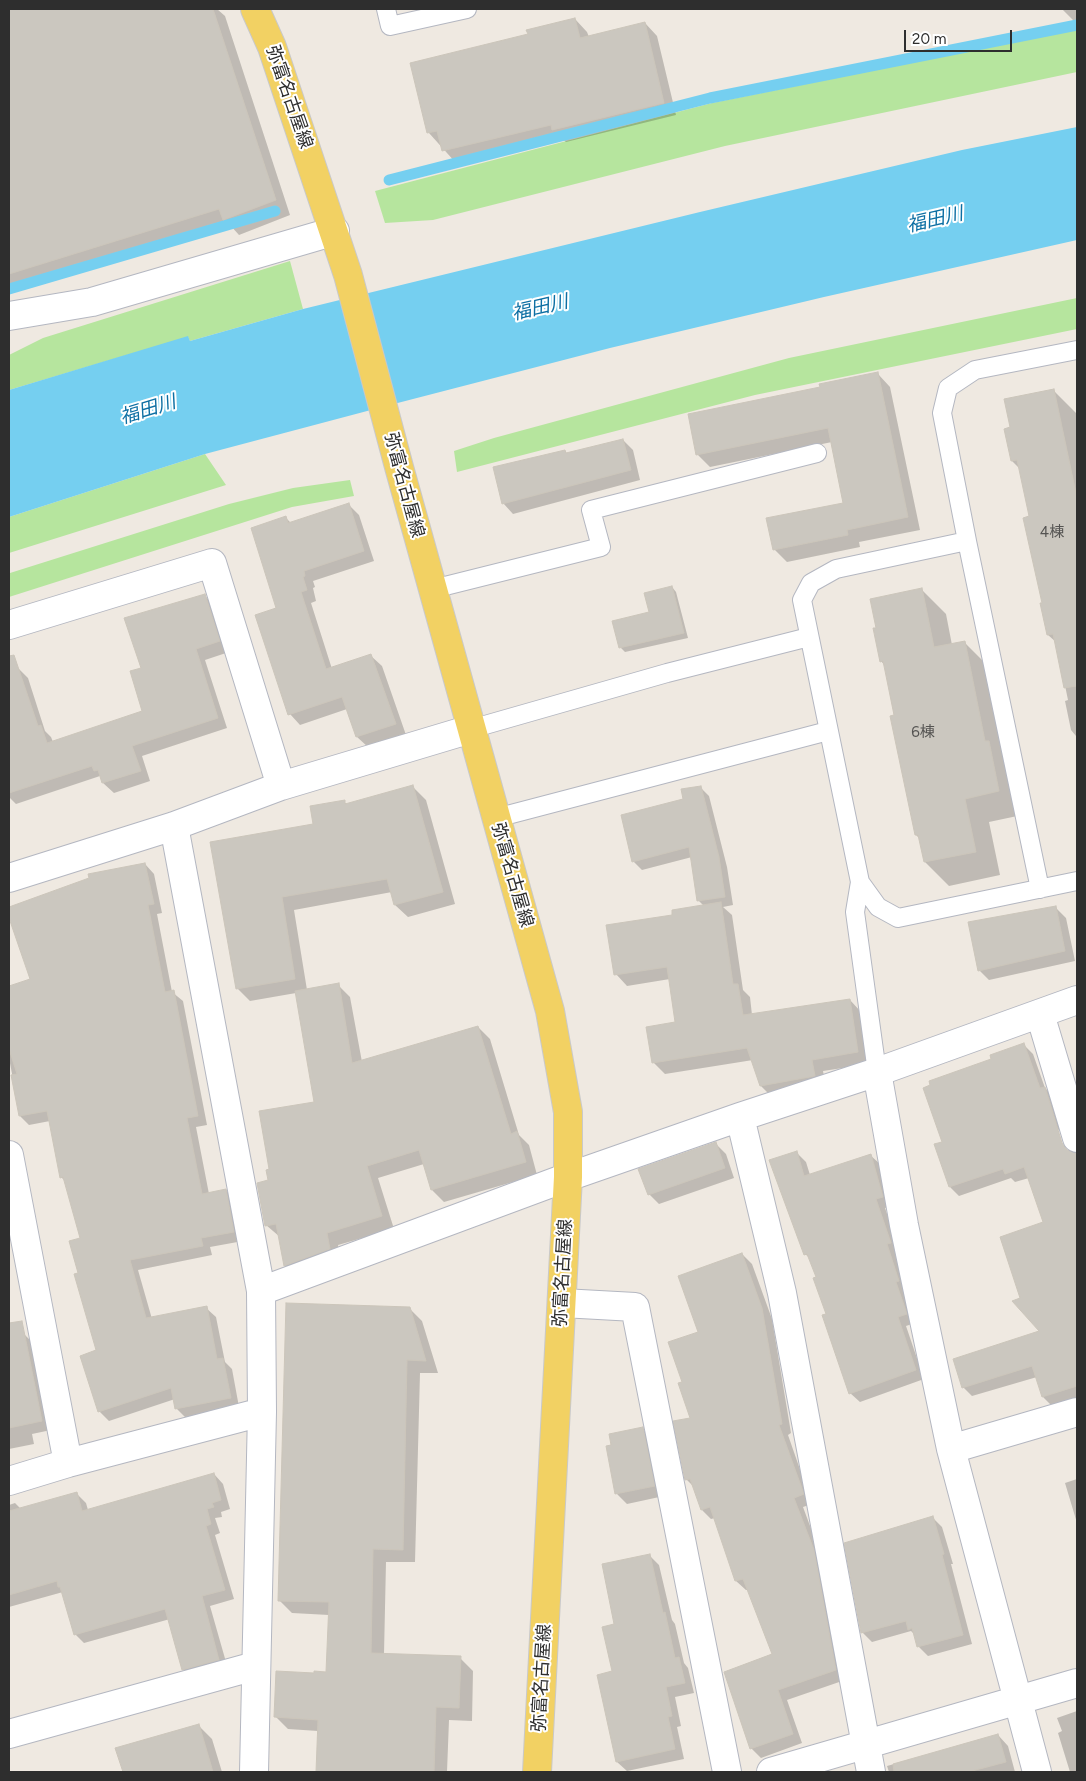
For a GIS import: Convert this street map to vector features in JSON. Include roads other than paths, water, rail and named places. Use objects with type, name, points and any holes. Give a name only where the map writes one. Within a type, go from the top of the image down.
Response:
[{"type":"main road","name":"弥富名古屋線","points":[[255,9],[272,47],[348,275],[471,729],[550,1011],[568,1112],[568,1177],[537,1772]]},
{"type":"street","points":[[9,316],[92,302],[334,231]]},
{"type":"street","points":[[9,625],[212,563],[281,786]]},
{"type":"street","points":[[9,878],[174,826],[281,786],[471,729]]},
{"type":"street","points":[[174,826],[261,1291],[262,1412],[254,1772]]},
{"type":"street","points":[[261,1291],[568,1177],[877,1072],[1077,1000]]},
{"type":"street","points":[[1040,1014],[1077,1138]]},
{"type":"street","points":[[877,1072],[904,1225],[951,1449],[1037,1772]]},
{"type":"street","points":[[740,1117],[782,1293],[871,1772]]},
{"type":"street","points":[[9,1155],[68,1463]]},
{"type":"street","points":[[562,1303],[635,1307],[727,1772]]},
{"type":"street","points":[[9,1481],[68,1463],[262,1412]]},
{"type":"street","points":[[951,1449],[1077,1412]]},
{"type":"street","points":[[9,1734],[255,1666]]},
{"type":"street","points":[[771,1772],[1077,1683]]},
{"type":"lane","points":[[386,9],[390,26],[467,9]]},
{"type":"lane","points":[[1040,889],[942,413],[948,388],[975,370],[1077,350]]},
{"type":"lane","points":[[433,589],[600,547],[591,510],[817,453]]},
{"type":"lane","points":[[877,1072],[855,912],[860,882],[802,600],[811,583],[836,569],[967,540]]},
{"type":"lane","points":[[471,729],[667,673],[809,637]]},
{"type":"lane","points":[[496,818],[828,731]]},
{"type":"lane","points":[[860,882],[878,907],[898,918],[1077,881]]},
{"type":"water","name":"福田川","points":[[1077,127],[1077,240],[610,348],[386,406],[205,454],[9,517],[9,390],[188,336],[190,341],[303,309],[700,212],[962,150]]},
{"type":"waterway","points":[[389,180],[710,98],[1077,25]]},
{"type":"waterway","points":[[9,289],[275,211]]}]
